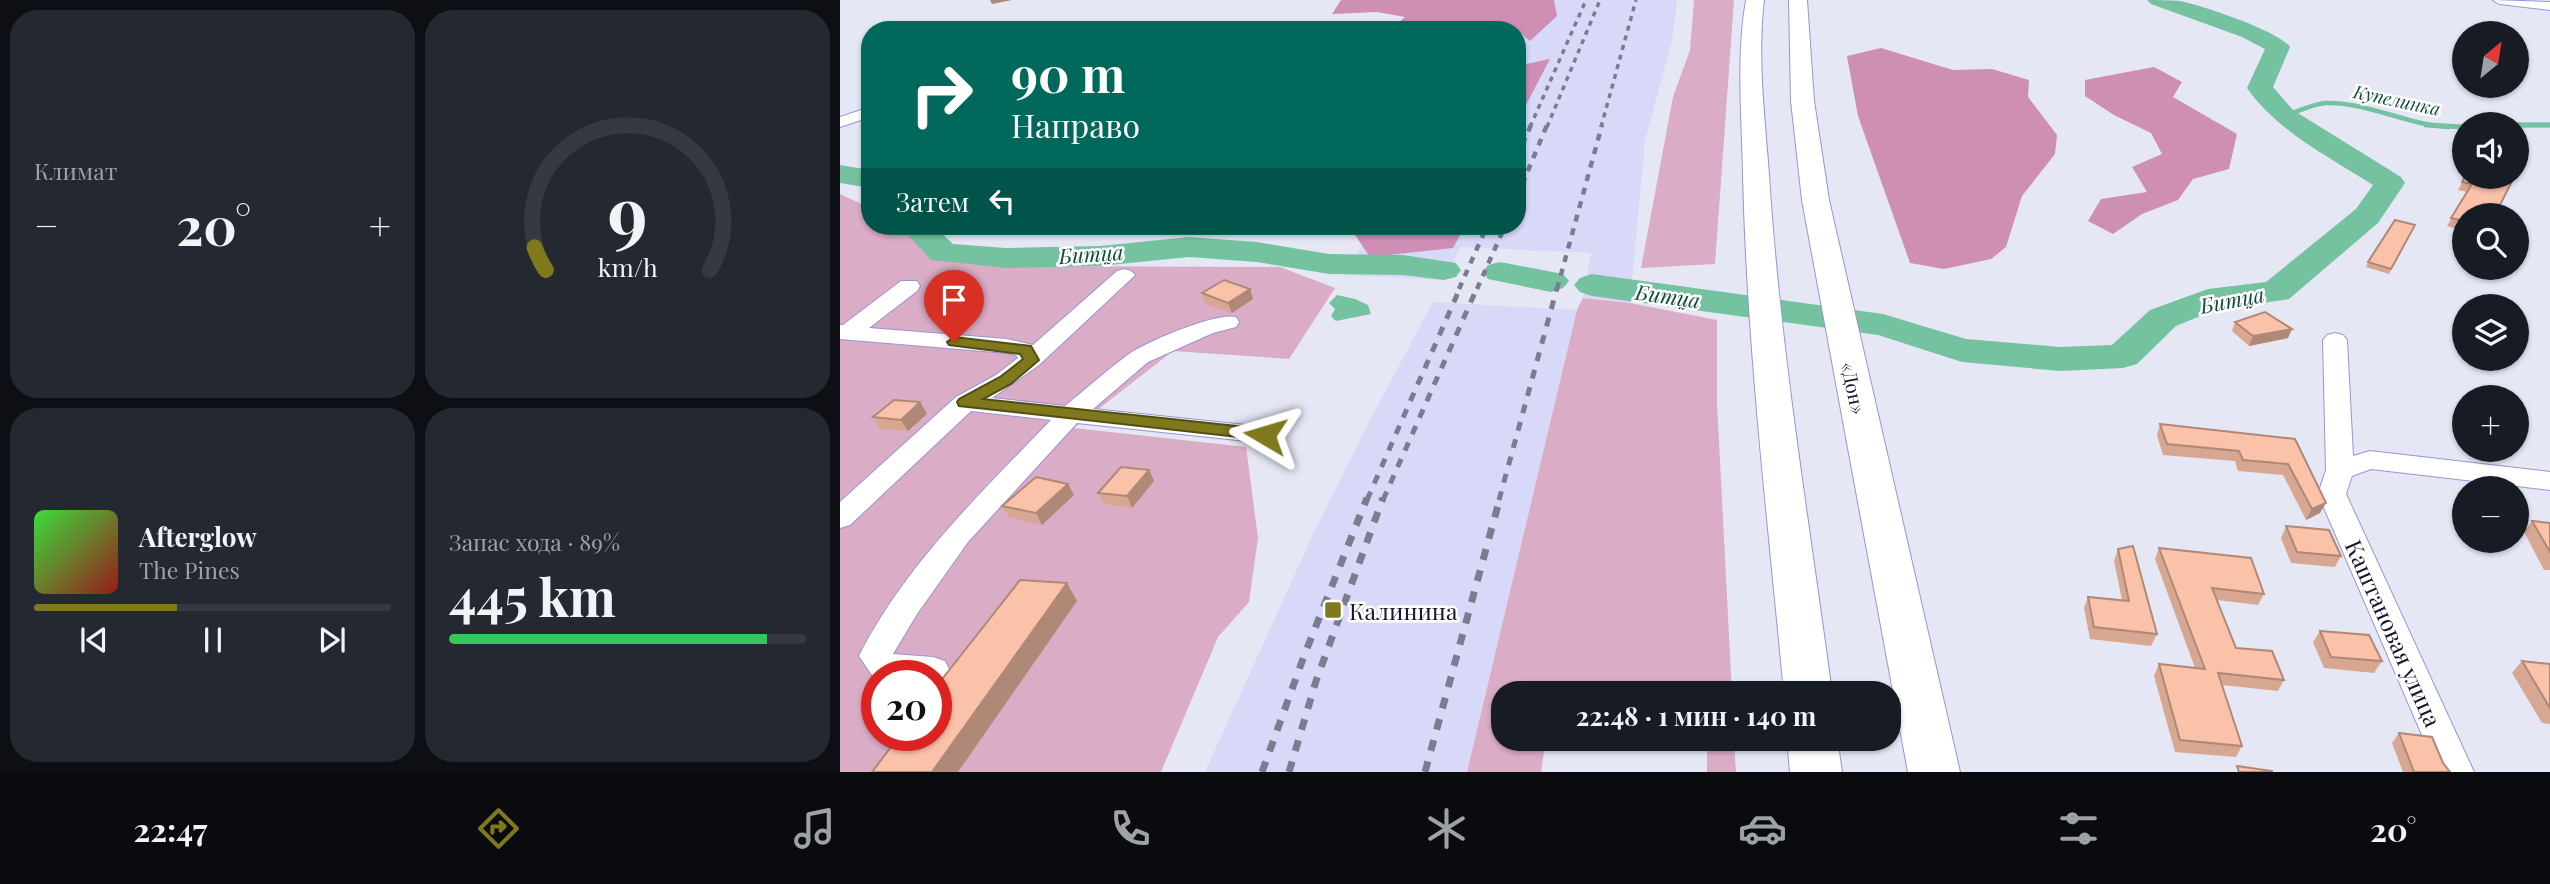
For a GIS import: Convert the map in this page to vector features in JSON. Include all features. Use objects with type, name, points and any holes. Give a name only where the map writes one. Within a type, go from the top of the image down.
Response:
[{"type":"highway","points":[[1755,0],[1752,21],[1752,77],[1760,267],[1807,681]]},
{"type":"highway","name":"«Дон»","points":[[1798,0],[1797,57],[1807,153],[1829,272],[1934,772]]},
{"type":"highway","points":[[1814,751],[1816,772]]},
{"type":"street","points":[[2499,0],[2550,6]]},
{"type":"street","points":[[840,122],[861,115]]},
{"type":"street","points":[[840,519],[965,402],[1005,380],[1031,360],[1124,275]]},
{"type":"street","points":[[844,333],[909,286]]},
{"type":"street","points":[[879,660],[876,656],[906,605],[958,535],[1072,413],[1140,357],[1205,328],[1228,322]]},
{"type":"street","points":[[844,333],[1007,346],[1025,350],[1031,360]]},
{"type":"street","points":[[2334,340],[2336,482]]},
{"type":"street","points":[[965,402],[1265,435]]},
{"type":"street","points":[[2336,482],[2370,460],[2550,481]]},
{"type":"street","name":"Каштановая улица","points":[[2336,482],[2456,772]]},
{"type":"shaded area","points":[[1341,0],[1554,0],[1557,16],[1530,41],[1526,38],[1526,21],[1400,21],[1405,17],[1377,12],[1332,14]]},
{"type":"shaded area","points":[[1523,0],[1677,0],[1672,41],[1645,141],[1630,303],[1583,298],[1591,253],[1461,247],[1444,280],[1343,275],[1369,235],[1526,235],[1526,21],[1519,21]]},
{"type":"shaded area","points":[[1694,0],[1734,0],[1715,264],[1641,268],[1673,97],[1690,50]]},
{"type":"shaded area","points":[[1881,48],[1953,70],[1992,69],[2029,80],[2028,97],[2057,135],[2055,154],[2022,196],[2006,247],[1991,259],[1944,269],[1910,263],[1858,116],[1847,56]]},
{"type":"shaded area","points":[[1550,59],[1526,105],[1526,64]]},
{"type":"shaded area","points":[[2154,67],[2182,82],[2173,97],[2237,134],[2229,169],[2193,179],[2178,200],[2142,214],[2113,234],[2088,221],[2101,199],[2147,192],[2132,167],[2162,154],[2151,133],[2114,115],[2085,96],[2085,80]]},
{"type":"shaded area","points":[[840,194],[861,204],[861,235],[930,235],[1000,266],[1280,267],[1335,288],[1289,359],[1173,351],[1074,428],[1246,447],[1258,538],[1249,602],[1218,637],[1161,772],[840,772]]},
{"type":"shaded area","points":[[1355,235],[1460,235],[1453,248],[1370,257]]},
{"type":"shaded area","points":[[1337,295],[1368,305],[1371,314],[1336,321],[1331,316],[1335,309],[1329,303]]},
{"type":"shaded area","points":[[1583,298],[1630,303],[1717,320],[1717,403],[1731,681],[1491,681],[1491,751],[1544,751],[1541,772],[1467,772],[1577,310]]},
{"type":"shaded area","points":[[1433,302],[1577,310],[1467,772],[1205,772],[1316,528]]},
{"type":"shaded area","points":[[1707,751],[1735,751],[1736,772],[1707,772]]},
{"type":"building","points":[[2469,189],[2508,189],[2501,203],[2460,203]]},
{"type":"building","points":[[2395,220],[2415,225],[2391,269],[2368,262]]},
{"type":"building","points":[[1224,280],[1250,289],[1228,303],[1202,293]]},
{"type":"building","points":[[2265,312],[2292,329],[2253,336],[2235,322]]},
{"type":"building","points":[[894,400],[920,402],[901,420],[873,417]]},
{"type":"building","points":[[2160,424],[2295,439],[2326,503],[2312,509],[2288,464],[2243,460],[2239,451],[2167,444]]},
{"type":"building","points":[[1121,467],[1149,470],[1127,496],[1098,493]]},
{"type":"building","points":[[1036,477],[1068,484],[1036,513],[1002,506]]},
{"type":"building","points":[[2532,521],[2550,523],[2550,552]]},
{"type":"building","points":[[2286,526],[2329,530],[2341,556],[2297,552]]},
{"type":"building","points":[[2133,546],[2157,634],[2094,627],[2088,597],[2129,601],[2118,549]]},
{"type":"building","points":[[2159,548],[2251,558],[2264,594],[2212,588],[2236,648],[2272,651],[2284,680],[2218,673],[2242,746],[2180,740],[2159,664],[2205,669]]},
{"type":"building","points":[[1020,580],[1067,583],[952,744],[952,666]]},
{"type":"building","points":[[2320,631],[2369,635],[2382,661],[2331,657]]},
{"type":"building","points":[[2522,661],[2550,664],[2550,708]]},
{"type":"building","points":[[2399,733],[2432,737],[2443,763],[2450,772],[2414,772]]},
{"type":"building","points":[[888,751],[947,751],[932,772],[872,772]]},
{"type":"building","points":[[2237,766],[2272,771],[2272,772],[2239,772]]},
{"type":"waterway","name":"Битца","points":[[1592,285],[1883,325],[1962,350],[2060,359],[2123,356],[2163,318],[2208,300],[2276,291],[2367,216],[2390,183],[2284,116],[2260,88],[2278,47],[2250,32],[2158,0]]},
{"type":"waterway","name":"Купелинка","points":[[2284,116],[2310,106],[2342,104],[2438,126]]},
{"type":"waterway","name":"Купелинка","points":[[2426,125],[2438,126]]},
{"type":"waterway","name":"Купелинка","points":[[2529,125],[2550,125]]},
{"type":"waterway","name":"Купелинка","points":[[2438,126],[2452,126]]},
{"type":"waterway","name":"Купелинка","points":[[2438,126],[2449,127]]},
{"type":"waterway","name":"Битца","points":[[840,174],[861,178]]},
{"type":"waterway","name":"Битца","points":[[925,235],[943,253],[1006,258],[1100,256],[1189,247],[1257,252],[1329,264],[1403,265],[1444,270]]},
{"type":"waterway","name":"Битца","points":[[1500,272],[1551,281]]},
{"type":"railway","points":[[1530,127],[1586,0]]},
{"type":"railway","points":[[1547,127],[1600,0]]},
{"type":"railway","points":[[1601,127],[1636,0]]},
{"type":"railway","points":[[1526,136],[1531,125]]},
{"type":"railway","points":[[1526,175],[1547,125]]},
{"type":"railway","points":[[1557,289],[1602,125]]},
{"type":"railway","points":[[1459,289],[1483,235]]},
{"type":"railway","points":[[1477,289],[1501,235]]},
{"type":"railway","points":[[1367,500],[1460,288]]},
{"type":"railway","points":[[1383,500],[1477,288]]},
{"type":"railway","points":[[1499,500],[1557,288]]},
{"type":"railway","points":[[1262,772],[1304,656],[1367,498]]},
{"type":"railway","points":[[1289,772],[1316,681],[1383,498]]},
{"type":"railway","points":[[1425,772],[1500,498]]},
{"type":"place","name":"Калинина","points":[[1333,610]]},
{"type":"route","points":[[954,342],[1007,346],[1025,350],[1030,354],[1031,360],[1005,380],[965,402],[1265,435]]}]
